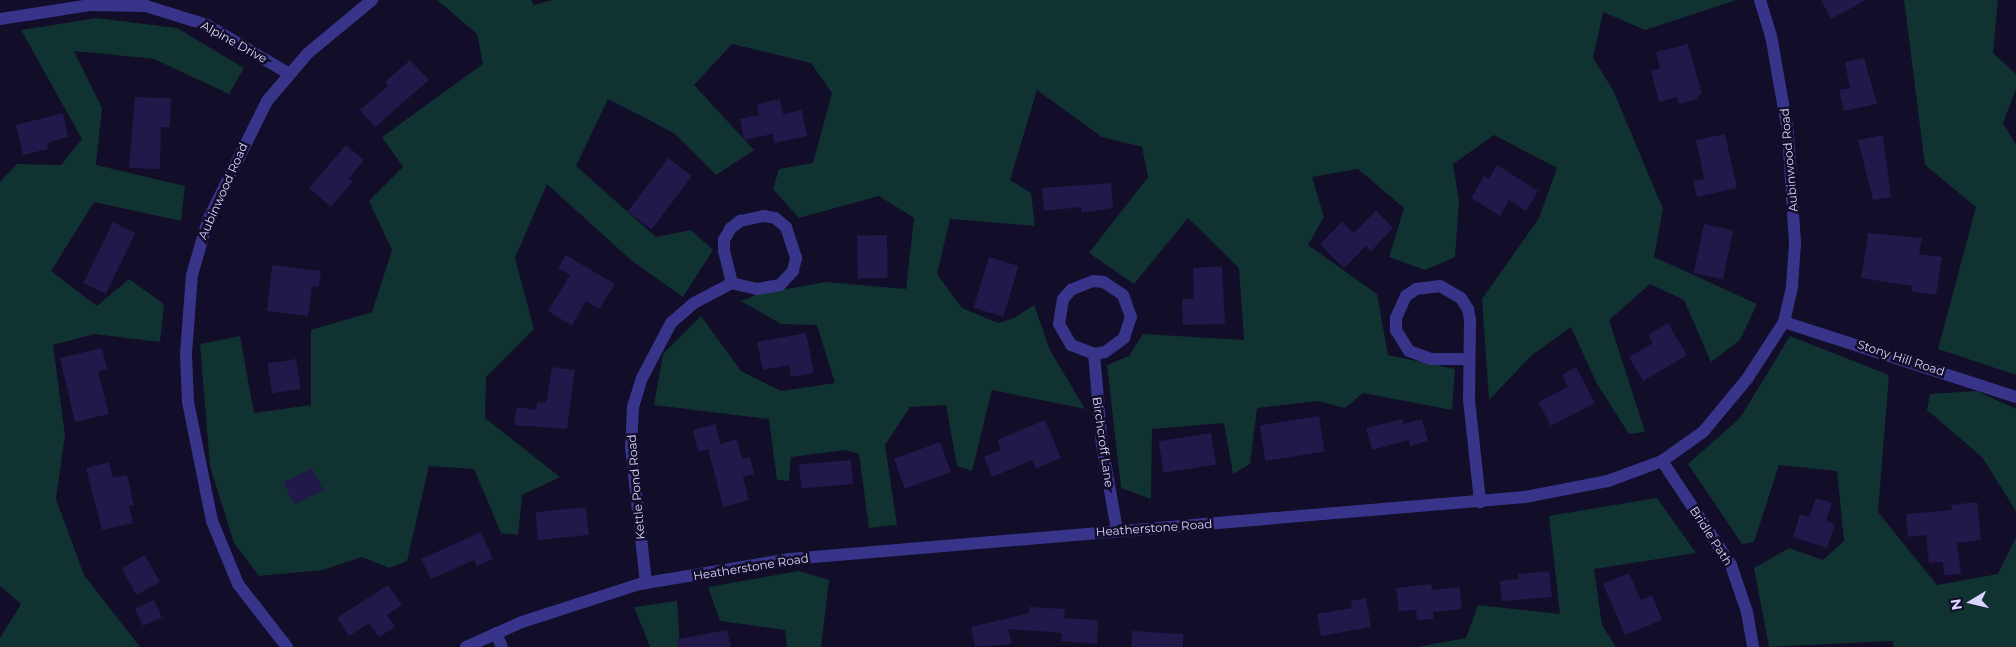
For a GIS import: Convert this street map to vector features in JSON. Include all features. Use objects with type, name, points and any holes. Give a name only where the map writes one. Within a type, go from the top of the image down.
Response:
[{"type":"street","name":"Aubinwood Road","points":[[287,647],[238,584],[212,521],[191,422],[186,354],[192,275],[208,220],[250,132],[288,73],[372,0]]},
{"type":"street","name":"Aubinwood Road","points":[[1760,0],[1780,80],[1796,244],[1784,322]]},
{"type":"street","name":"Alpine Drive","points":[[0,19],[82,6],[146,6],[207,25],[288,73]]},
{"type":"street","points":[[763,216],[775,218],[786,227],[796,258],[793,270],[780,285],[757,289],[732,283],[724,246],[730,229],[740,221],[763,216]]},
{"type":"street","points":[[1092,281],[1104,282],[1119,291],[1129,305],[1131,317],[1124,338],[1106,352],[1094,354],[1071,345],[1059,324],[1063,299],[1071,290],[1092,281]]},
{"type":"street","name":"Kettle Pond Road","points":[[646,583],[631,448],[637,392],[654,350],[671,323],[694,304],[732,283]]},
{"type":"street","points":[[1469,359],[1431,359],[1409,351],[1396,330],[1396,318],[1406,296],[1428,285],[1440,286],[1461,298],[1470,320],[1471,436],[1480,502]]},
{"type":"street","name":"Stony Hill Road","points":[[1784,322],[2016,397]]},
{"type":"street","name":"Heatherstone Road","points":[[466,647],[496,633],[596,597],[646,583],[790,559],[1117,530],[1480,502],[1570,490],[1640,471],[1662,461],[1703,432],[1747,379],[1784,322]]},
{"type":"street","name":"Birchcroff Lane","points":[[1094,354],[1102,445],[1117,530]]},
{"type":"street","name":"Bridle Path","points":[[1662,461],[1731,565],[1747,612],[1753,647]]},
{"type":"street","points":[[496,633],[502,647]]},
{"type":"green space","points":[[437,0],[531,0],[534,5],[552,0],[1736,0],[1645,30],[1603,12],[1593,58],[1613,90],[1663,209],[1654,257],[1757,304],[1740,340],[1711,362],[1684,300],[1650,284],[1609,320],[1645,432],[1629,434],[1597,384],[1571,327],[1532,355],[1489,400],[1482,299],[1539,218],[1557,168],[1494,135],[1453,164],[1459,201],[1455,257],[1425,270],[1389,257],[1404,208],[1358,169],[1312,177],[1324,217],[1308,245],[1377,294],[1388,355],[1455,369],[1452,410],[1363,393],[1345,408],[1318,401],[1257,408],[1250,464],[1233,474],[1224,423],[1152,429],[1151,499],[1121,488],[1107,365],[1129,356],[1143,334],[1244,340],[1239,268],[1188,218],[1134,284],[1089,253],[1148,177],[1142,147],[1102,137],[1037,90],[1010,180],[1031,193],[1035,226],[950,219],[937,274],[962,308],[998,323],[1014,318],[1034,305],[1050,350],[1085,409],[992,390],[972,471],[957,466],[946,405],[910,407],[885,445],[897,525],[869,528],[859,454],[846,450],[791,457],[789,481],[777,480],[769,419],[654,405],[663,354],[701,316],[741,371],[781,391],[835,383],[817,325],[781,324],[741,301],[758,294],[826,282],[906,289],[914,218],[879,196],[799,218],[773,189],[779,169],[813,163],[832,93],[811,63],[732,44],[694,85],[754,150],[716,175],[674,133],[608,99],[576,166],[656,237],[691,230],[713,250],[683,297],[632,261],[547,184],[515,258],[534,329],[486,377],[485,418],[560,477],[522,495],[518,535],[501,533],[474,469],[429,466],[407,561],[389,568],[362,557],[323,570],[259,576],[234,543],[210,466],[200,344],[240,336],[254,413],[311,405],[311,330],[372,312],[392,250],[369,201],[403,167],[382,137],[483,64],[477,34]]},
{"type":"green space","points":[[1904,0],[1998,0],[1993,53],[2016,74],[2016,89],[2003,123],[2016,145],[2016,375],[1938,349],[1976,207],[1925,165]]},
{"type":"green space","points":[[97,18],[177,28],[244,68],[229,94],[154,59],[74,51],[102,108],[96,165],[185,186],[181,221],[94,202],[51,271],[97,306],[129,279],[164,304],[160,342],[94,334],[53,345],[65,435],[56,499],[84,575],[140,647],[0,647],[0,638],[21,604],[0,586],[0,182],[17,164],[61,165],[82,139],[21,30]]},
{"type":"green space","points":[[1790,336],[1889,375],[1878,512],[1937,585],[1998,574],[2016,538],[2016,647],[1894,647],[1892,641],[1769,647],[1754,568],[1789,548],[1823,560],[1844,541],[1837,471],[1779,465],[1754,542],[1742,544],[1688,464],[1740,418]]},
{"type":"green space","points":[[1977,391],[2016,409],[2016,511],[1982,457],[1927,410],[1930,394]]},
{"type":"green space","points":[[1657,498],[1696,553],[1594,569],[1602,625],[1616,647],[1417,647],[1466,638],[1478,605],[1560,614],[1549,516]]},
{"type":"green space","points":[[799,571],[829,580],[821,647],[787,647],[785,630],[720,621],[708,587]]},
{"type":"green space","points":[[677,601],[680,647],[650,647],[634,607]]},
{"type":"building","points":[[1821,0],[1866,0],[1831,19]]},
{"type":"building","points":[[1688,44],[1702,94],[1697,96],[1698,99],[1679,104],[1677,97],[1659,102],[1651,71],[1660,68],[1656,52]]},
{"type":"building","points":[[1864,58],[1877,104],[1844,111],[1839,90],[1850,88],[1845,62]]},
{"type":"building","points":[[410,60],[429,80],[375,127],[360,110],[388,86],[385,82]]},
{"type":"building","points":[[135,97],[171,98],[170,127],[161,127],[160,169],[129,168]]},
{"type":"building","points":[[780,99],[783,114],[802,110],[807,136],[774,143],[773,134],[744,140],[740,119],[759,115],[757,104]]},
{"type":"building","points":[[63,113],[68,137],[47,143],[48,149],[23,155],[16,125]]},
{"type":"building","points":[[1725,134],[1737,188],[1697,197],[1693,181],[1704,179],[1696,140]]},
{"type":"building","points":[[1883,135],[1891,197],[1873,200],[1858,140]]},
{"type":"building","points":[[346,145],[364,160],[349,178],[353,181],[331,207],[309,188]]},
{"type":"building","points":[[668,158],[692,176],[652,230],[628,212]]},
{"type":"building","points":[[1497,165],[1538,191],[1526,211],[1509,200],[1500,216],[1471,198],[1484,176],[1489,179]]},
{"type":"building","points":[[1111,183],[1113,208],[1082,213],[1081,207],[1044,211],[1042,188]]},
{"type":"building","points":[[1376,210],[1393,228],[1371,251],[1366,246],[1344,268],[1320,244],[1342,222],[1354,233]]},
{"type":"building","points":[[113,222],[135,233],[106,294],[83,283]]},
{"type":"building","points":[[1704,224],[1733,230],[1723,279],[1694,273]]},
{"type":"building","points":[[1868,233],[1922,238],[1919,254],[1942,257],[1936,295],[1911,291],[1912,286],[1861,278]]},
{"type":"building","points":[[887,235],[888,278],[858,279],[857,236]]},
{"type":"building","points":[[566,255],[615,284],[599,309],[586,301],[572,326],[548,311],[570,275],[558,268]]},
{"type":"building","points":[[989,257],[1019,266],[1003,317],[974,308]]},
{"type":"building","points":[[272,265],[321,271],[319,287],[312,286],[308,316],[267,311]]},
{"type":"building","points":[[1222,266],[1225,324],[1183,325],[1182,299],[1194,299],[1193,268]]},
{"type":"building","points":[[1668,323],[1687,355],[1643,381],[1629,357],[1653,343],[1648,335]]},
{"type":"building","points":[[806,333],[814,373],[791,377],[789,365],[763,370],[757,342]]},
{"type":"building","points":[[102,348],[107,369],[98,371],[109,414],[75,422],[60,358]]},
{"type":"building","points":[[296,359],[301,389],[272,393],[267,364]]},
{"type":"building","points":[[552,367],[575,370],[567,429],[514,425],[517,407],[536,410],[537,402],[546,403]]},
{"type":"building","points":[[1576,367],[1595,403],[1551,426],[1538,402],[1568,387],[1562,375]]},
{"type":"building","points":[[1319,416],[1325,452],[1265,461],[1260,425]]},
{"type":"building","points":[[1402,419],[1403,424],[1422,419],[1428,441],[1410,446],[1409,440],[1372,450],[1366,428]]},
{"type":"building","points":[[1045,420],[1061,458],[1036,469],[1033,460],[992,477],[984,457],[1001,450],[997,440]]},
{"type":"building","points":[[716,424],[720,444],[737,439],[742,459],[750,457],[754,474],[743,477],[749,500],[723,507],[708,449],[698,452],[693,430]]},
{"type":"building","points":[[1211,433],[1216,465],[1164,473],[1159,441]]},
{"type":"building","points":[[940,442],[951,472],[905,489],[894,459]]},
{"type":"building","points":[[851,460],[853,484],[801,488],[799,465]]},
{"type":"building","points":[[109,462],[113,478],[127,475],[134,505],[129,506],[133,523],[102,530],[86,468]]},
{"type":"building","points":[[312,468],[323,490],[295,505],[283,483]]},
{"type":"building","points":[[1816,498],[1832,503],[1826,521],[1835,524],[1827,548],[1793,537],[1800,514],[1809,517]]},
{"type":"building","points":[[1977,502],[1981,540],[1957,543],[1961,574],[1944,575],[1943,562],[1929,563],[1926,535],[1908,537],[1906,514],[1952,510],[1951,505]]},
{"type":"building","points":[[586,507],[589,535],[538,540],[535,512]]},
{"type":"building","points":[[481,532],[493,559],[477,566],[474,560],[431,579],[421,559]]},
{"type":"building","points":[[145,555],[160,582],[136,595],[121,568]]},
{"type":"building","points":[[1549,571],[1552,597],[1502,601],[1500,581],[1519,579],[1518,574]]},
{"type":"building","points":[[1629,573],[1641,600],[1652,595],[1662,620],[1625,635],[1603,584]]},
{"type":"building","points":[[1431,584],[1432,590],[1460,587],[1462,609],[1433,612],[1433,619],[1417,620],[1416,610],[1399,611],[1396,588]]},
{"type":"building","points":[[388,585],[402,605],[387,615],[395,627],[379,637],[369,623],[349,636],[337,618]]},
{"type":"building","points":[[1366,598],[1371,627],[1321,636],[1317,614],[1352,608],[1351,601]]},
{"type":"building","points":[[154,600],[162,617],[143,626],[135,609]]},
{"type":"building","points":[[1029,607],[1065,609],[1064,618],[1098,620],[1097,644],[1061,641],[1062,633],[1008,629],[1012,644],[975,647],[971,627],[1029,613]]},
{"type":"building","points":[[727,630],[731,647],[678,647],[677,639]]},
{"type":"building","points":[[1132,631],[1183,634],[1183,647],[1131,647]]}]
